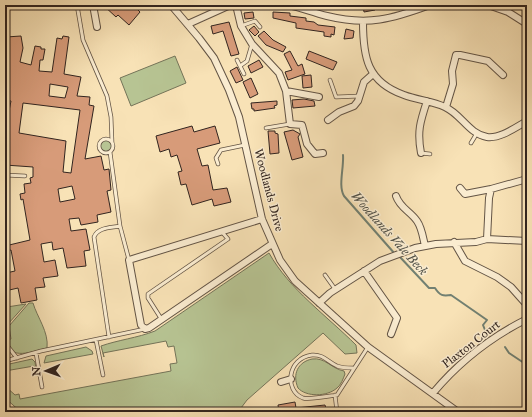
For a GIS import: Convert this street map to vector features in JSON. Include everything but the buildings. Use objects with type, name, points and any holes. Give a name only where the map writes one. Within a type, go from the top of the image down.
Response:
[{"type":"street","points":[[93,5],[96,27]]},
{"type":"street","name":"Woodlands Drive","points":[[171,5],[188,24],[214,58],[229,90],[239,117],[262,219],[280,260],[295,281],[368,347],[458,412]]},
{"type":"street","points":[[188,24],[228,6],[237,5],[241,26],[252,44],[279,73],[286,91],[290,124],[302,124],[311,150],[315,154],[323,153]]},
{"type":"street","points":[[288,5],[326,16],[349,21],[363,22],[393,19],[430,5]]},
{"type":"street","points":[[488,5],[508,12],[527,24]]},
{"type":"street","points":[[363,22],[363,44],[367,63],[374,74],[390,90],[405,96],[446,107],[477,133],[488,137],[498,136],[527,121]]},
{"type":"street","points":[[446,107],[453,84],[452,71],[456,55],[460,54],[488,62],[504,75]]},
{"type":"street","points":[[328,120],[339,112],[354,106],[360,96],[364,82],[374,74]]},
{"type":"street","points":[[286,91],[319,97]]},
{"type":"street","points":[[421,153],[418,136],[428,101]]},
{"type":"street","points":[[460,188],[465,194],[491,189],[527,179]]},
{"type":"street","points":[[487,239],[489,198],[491,189]]},
{"type":"street","points":[[396,196],[399,204],[417,221],[425,246]]},
{"type":"street","points":[[262,219],[129,260],[142,327],[146,329],[162,320],[272,244]]},
{"type":"street","points":[[319,303],[335,289],[364,271],[395,255],[425,246],[454,242],[476,242],[487,239],[527,241]]},
{"type":"street","points":[[454,242],[465,261],[497,277],[511,286],[526,301]]},
{"type":"street","points":[[364,271],[397,318],[391,334]]},
{"type":"street","name":"Plaxton Court","points":[[433,393],[446,377],[472,354],[500,333],[527,319]]},
{"type":"street","points":[[281,382],[291,379]]},
{"type":"lane","points":[[77,5],[83,40],[107,96],[111,117],[112,148],[110,152],[120,226],[129,260]]},
{"type":"lane","points":[[241,26],[255,21],[260,27]]},
{"type":"lane","points":[[240,66],[247,61],[252,44]]},
{"type":"lane","points":[[237,60],[244,74]]},
{"type":"lane","points":[[330,80],[336,97],[360,96]]},
{"type":"lane","points":[[266,128],[290,124]]},
{"type":"lane","points":[[472,143],[477,133]]},
{"type":"lane","points":[[110,152],[104,153],[101,151],[99,145],[105,139],[112,142]]},
{"type":"lane","points":[[218,164],[216,158],[220,150],[245,144]]},
{"type":"lane","points":[[421,153],[430,154]]},
{"type":"lane","points":[[5,175],[25,176]]},
{"type":"lane","points":[[109,337],[94,237],[96,232],[120,226]]},
{"type":"lane","points":[[162,320],[148,298],[148,294],[228,239],[222,231]]},
{"type":"lane","points":[[325,275],[335,289]]},
{"type":"lane","points":[[5,361],[146,329]]},
{"type":"lane","points":[[96,340],[103,375]]},
{"type":"lane","points":[[5,343],[16,358]]},
{"type":"lane","points":[[353,368],[337,366],[326,358],[318,355],[312,355],[303,357],[295,363],[291,372],[291,379],[297,393],[304,398],[337,395],[353,368],[368,347]]},
{"type":"lane","points":[[36,353],[42,387]]},
{"type":"lane","points":[[335,395],[337,412]]},
{"type":"green space","points":[[175,56],[186,83],[131,106],[120,78]]},
{"type":"green space","points":[[104,141],[108,141],[110,142],[110,150],[104,151],[101,148],[101,144]]},
{"type":"green space","points":[[269,253],[277,266],[309,302],[356,345],[357,353],[345,354],[323,333],[247,400],[238,412],[21,412],[5,398],[5,386],[15,395],[19,394],[20,399],[171,371],[170,364],[177,363],[174,346],[168,347],[166,341],[103,353],[104,357],[101,346],[155,331]]},
{"type":"green space","points":[[29,303],[33,303],[42,325],[46,336],[47,348],[29,353],[17,353],[12,351],[9,347],[7,340],[11,339],[9,326]]},
{"type":"green space","points":[[26,304],[8,324],[5,325],[5,310],[7,307]]},
{"type":"green space","points":[[86,347],[92,351],[93,354],[44,363],[46,356]]},
{"type":"green space","points":[[32,359],[35,362],[36,370],[34,366],[5,371],[5,365]]},
{"type":"green space","points":[[312,359],[325,361],[344,371],[345,374],[342,382],[333,391],[317,395],[306,393],[298,388],[296,383],[296,373],[303,363]]},
{"type":"waterway","name":"Woodlands Vale Beck","points":[[343,155],[341,187],[344,196],[395,254]]},
{"type":"waterway","name":"Woodlands Vale Beck","points":[[399,256],[429,288],[435,288],[438,293],[442,295],[451,295],[487,320],[483,325],[485,330]]},
{"type":"waterway","name":"Woodlands Vale Beck","points":[[505,347],[509,353],[527,365]]}]
